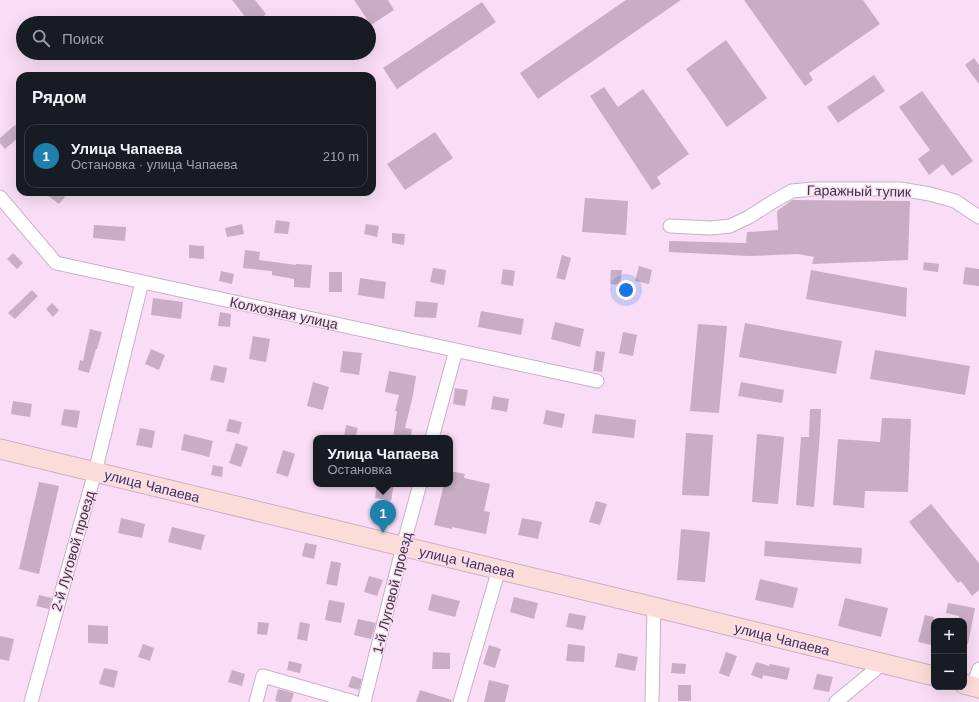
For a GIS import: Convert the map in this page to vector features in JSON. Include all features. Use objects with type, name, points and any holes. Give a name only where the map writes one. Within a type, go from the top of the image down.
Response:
[{"type":"street","name":"Гаражный тупик","points":[[670,226],[711,228],[730,226],[749,217],[792,191],[813,189],[900,189],[930,194],[955,201],[979,217]]},
{"type":"street","name":"Колхозная улица","points":[[0,197],[56,263],[597,381]]},
{"type":"street","name":"2-й Луговой проезд","points":[[30,702],[95,472],[142,282]]},
{"type":"street","points":[[433,435],[456,350]]},
{"type":"street","name":"улица Чапаева","points":[[0,449],[499,569],[931,675]]},
{"type":"street","name":"1-й Луговой проезд","points":[[364,702],[419,487]]},
{"type":"street","points":[[460,702],[499,569]]},
{"type":"street","points":[[652,702],[654,607]]},
{"type":"street","points":[[836,702],[882,664]]},
{"type":"street","points":[[256,702],[263,676],[354,702]]},
{"type":"building","points":[[232,0],[255,0],[266,14],[264,16],[245,16]]},
{"type":"building","points":[[354,0],[388,0],[394,10],[376,22],[376,16],[365,16]]},
{"type":"building","points":[[626,0],[681,0],[538,99],[520,73]]},
{"type":"building","points":[[744,0],[863,0],[880,24],[809,73],[813,80],[805,86]]},
{"type":"building","points":[[482,2],[496,22],[397,89],[383,68]]},
{"type":"building","points":[[726,40],[767,98],[727,127],[686,69]]},
{"type":"building","points":[[974,58],[979,65],[979,84],[965,65]]},
{"type":"building","points":[[874,75],[885,91],[838,123],[827,107]]},
{"type":"building","points":[[604,87],[618,107],[643,89],[689,154],[657,177],[661,184],[652,190],[590,96]]},
{"type":"building","points":[[922,91],[973,161],[952,176],[943,164],[929,175],[918,159],[930,150],[899,107]]},
{"type":"building","points":[[15,125],[16,126],[16,139],[5,149],[0,143],[0,138]]},
{"type":"building","points":[[435,132],[453,158],[405,190],[387,164]]},
{"type":"building","points":[[48,196],[65,197],[59,204]]},
{"type":"building","points":[[585,198],[628,201],[626,235],[582,232]]},
{"type":"building","points":[[792,200],[910,201],[908,260],[812,264],[814,257],[798,254],[749,256],[669,252],[669,241],[746,243],[747,232],[778,230],[777,211]]},
{"type":"building","points":[[276,220],[290,222],[288,234],[274,233]]},
{"type":"building","points":[[242,224],[244,234],[227,237],[225,228]]},
{"type":"building","points":[[366,224],[379,226],[377,237],[364,234]]},
{"type":"building","points":[[94,225],[126,227],[125,241],[93,238]]},
{"type":"building","points":[[392,233],[405,234],[404,245],[392,243]]},
{"type":"building","points":[[189,245],[204,246],[204,259],[189,258]]},
{"type":"building","points":[[245,250],[260,252],[259,260],[296,265],[312,265],[310,288],[294,287],[294,279],[272,275],[272,271],[243,268]]},
{"type":"building","points":[[13,253],[23,263],[17,269],[7,259]]},
{"type":"building","points":[[562,255],[571,258],[565,280],[556,278]]},
{"type":"building","points":[[924,262],[939,264],[938,272],[923,270]]},
{"type":"building","points":[[639,266],[652,270],[649,284],[635,281]]},
{"type":"building","points":[[965,267],[979,269],[979,286],[963,284]]},
{"type":"building","points":[[433,268],[446,270],[444,285],[430,282]]},
{"type":"building","points":[[503,269],[515,271],[513,286],[501,284]]},
{"type":"building","points":[[611,270],[622,270],[620,285],[610,284]]},
{"type":"building","points":[[811,270],[907,288],[906,317],[806,299]]},
{"type":"building","points":[[221,271],[234,274],[232,284],[219,281]]},
{"type":"building","points":[[329,272],[342,272],[342,292],[329,292]]},
{"type":"building","points":[[360,278],[386,282],[384,299],[358,295]]},
{"type":"building","points":[[32,290],[38,296],[15,319],[8,313]]},
{"type":"building","points":[[153,298],[183,302],[181,319],[151,315]]},
{"type":"building","points":[[416,301],[438,303],[436,318],[414,317]]},
{"type":"building","points":[[52,303],[59,310],[53,317],[46,309]]},
{"type":"building","points":[[481,311],[524,319],[521,335],[478,327]]},
{"type":"building","points":[[220,312],[231,314],[230,327],[218,326]]},
{"type":"building","points":[[555,322],[584,329],[580,347],[551,339]]},
{"type":"building","points":[[745,323],[842,341],[836,374],[739,357]]},
{"type":"building","points":[[698,324],[727,326],[719,413],[690,411]]},
{"type":"building","points":[[90,329],[102,332],[89,373],[78,370],[80,360],[83,361]]},
{"type":"building","points":[[623,332],[637,335],[633,356],[619,353]]},
{"type":"building","points":[[253,336],[270,339],[266,362],[249,359]]},
{"type":"building","points":[[151,349],[165,355],[159,370],[145,364]]},
{"type":"building","points":[[875,350],[970,366],[965,395],[870,379]]},
{"type":"building","points":[[343,351],[362,353],[359,375],[340,372]]},
{"type":"building","points":[[596,351],[605,352],[602,372],[593,371]]},
{"type":"building","points":[[214,365],[227,368],[224,383],[210,380]]},
{"type":"building","points":[[389,371],[416,376],[405,428],[412,429],[411,435],[393,435],[397,411],[395,411],[399,395],[385,392]]},
{"type":"building","points":[[313,382],[329,387],[323,410],[307,406]]},
{"type":"building","points":[[741,382],[784,390],[782,403],[738,396]]},
{"type":"building","points":[[455,388],[468,390],[465,406],[453,404]]},
{"type":"building","points":[[493,396],[509,399],[507,412],[491,409]]},
{"type":"building","points":[[13,401],[32,404],[30,417],[11,414]]},
{"type":"building","points":[[64,409],[80,411],[77,428],[61,425]]},
{"type":"building","points":[[810,409],[821,409],[814,507],[796,505],[801,437],[809,437]]},
{"type":"building","points":[[546,410],[565,414],[562,428],[543,424]]},
{"type":"building","points":[[595,414],[636,420],[634,438],[592,433]]},
{"type":"building","points":[[882,418],[911,419],[908,492],[865,491],[864,508],[833,505],[838,439],[880,442]]},
{"type":"building","points":[[229,419],[242,422],[239,434],[226,431]]},
{"type":"building","points":[[346,425],[358,428],[356,435],[344,435]]},
{"type":"building","points":[[140,428],[155,431],[152,448],[136,445]]},
{"type":"building","points":[[686,433],[713,435],[709,496],[682,495]]},
{"type":"building","points":[[184,434],[213,441],[209,457],[181,450]]},
{"type":"building","points":[[757,434],[784,437],[778,504],[752,502]]},
{"type":"building","points":[[236,443],[248,447],[241,467],[229,463]]},
{"type":"building","points":[[283,450],[295,454],[288,477],[276,473]]},
{"type":"building","points":[[213,465],[223,467],[222,477],[211,475]]},
{"type":"building","points":[[453,472],[465,474],[464,478],[490,484],[484,511],[490,512],[486,534],[434,525],[443,487],[453,487]]},
{"type":"building","points":[[39,482],[59,486],[39,574],[19,569]]},
{"type":"building","points":[[377,487],[393,487],[391,501],[375,498]]},
{"type":"building","points":[[596,501],[607,504],[600,525],[589,522]]},
{"type":"building","points":[[931,504],[979,563],[979,590],[972,596],[961,581],[958,583],[909,522]]},
{"type":"building","points":[[121,518],[145,524],[142,538],[118,533]]},
{"type":"building","points":[[522,518],[542,522],[538,539],[518,535]]},
{"type":"building","points":[[172,527],[205,535],[201,550],[168,542]]},
{"type":"building","points":[[681,529],[710,532],[705,582],[677,580]]},
{"type":"building","points":[[765,541],[862,548],[861,564],[764,556]]},
{"type":"building","points":[[305,543],[317,545],[314,559],[302,556]]},
{"type":"building","points":[[331,561],[341,563],[337,586],[326,584]]},
{"type":"building","points":[[369,576],[383,580],[377,596],[364,592]]},
{"type":"building","points":[[760,579],[798,588],[793,608],[755,600]]},
{"type":"building","points":[[432,594],[460,601],[455,617],[428,610]]},
{"type":"building","points":[[39,595],[52,598],[49,609],[36,606]]},
{"type":"building","points":[[514,597],[538,603],[534,619],[510,612]]},
{"type":"building","points":[[845,598],[888,608],[881,637],[838,626]]},
{"type":"building","points":[[329,600],[345,603],[341,623],[325,620]]},
{"type":"building","points":[[948,603],[975,608],[968,644],[967,618],[959,618],[959,616],[946,613]]},
{"type":"building","points":[[569,613],[586,616],[583,630],[566,627]]},
{"type":"building","points":[[925,615],[934,617],[931,618],[931,645],[918,642]]},
{"type":"building","points":[[358,619],[376,623],[371,639],[354,635]]},
{"type":"building","points":[[258,622],[269,623],[267,635],[257,634]]},
{"type":"building","points":[[300,622],[310,624],[307,641],[297,639]]},
{"type":"building","points":[[88,625],[108,626],[108,644],[88,643]]},
{"type":"building","points":[[0,636],[14,639],[9,661],[0,659]]},
{"type":"building","points":[[143,644],[154,648],[150,661],[138,657]]},
{"type":"building","points":[[568,644],[585,646],[584,662],[566,661]]},
{"type":"building","points":[[489,645],[501,649],[495,668],[483,664]]},
{"type":"building","points":[[433,652],[450,653],[450,669],[432,669]]},
{"type":"building","points":[[726,652],[737,656],[729,677],[719,673]]},
{"type":"building","points":[[618,653],[638,657],[635,671],[615,667]]},
{"type":"building","points":[[289,661],[302,664],[300,673],[287,670]]},
{"type":"building","points":[[756,662],[769,666],[770,664],[790,668],[787,680],[763,675],[762,679],[751,675]]},
{"type":"building","points":[[672,663],[686,664],[685,674],[671,673]]},
{"type":"building","points":[[104,668],[118,671],[114,688],[99,684]]},
{"type":"building","points":[[232,670],[245,674],[242,686],[228,682]]},
{"type":"building","points":[[817,674],[833,677],[829,692],[813,689]]},
{"type":"building","points":[[352,676],[362,679],[359,690],[348,687]]},
{"type":"building","points":[[489,680],[509,685],[505,702],[484,702]]},
{"type":"building","points":[[678,685],[691,685],[691,701],[678,701]]},
{"type":"building","points":[[278,689],[294,693],[291,702],[275,701]]},
{"type":"building","points":[[420,690],[452,700],[451,702],[416,702]]},
{"type":"place","name":"Улица Чапаева","points":[[383,533]]}]
